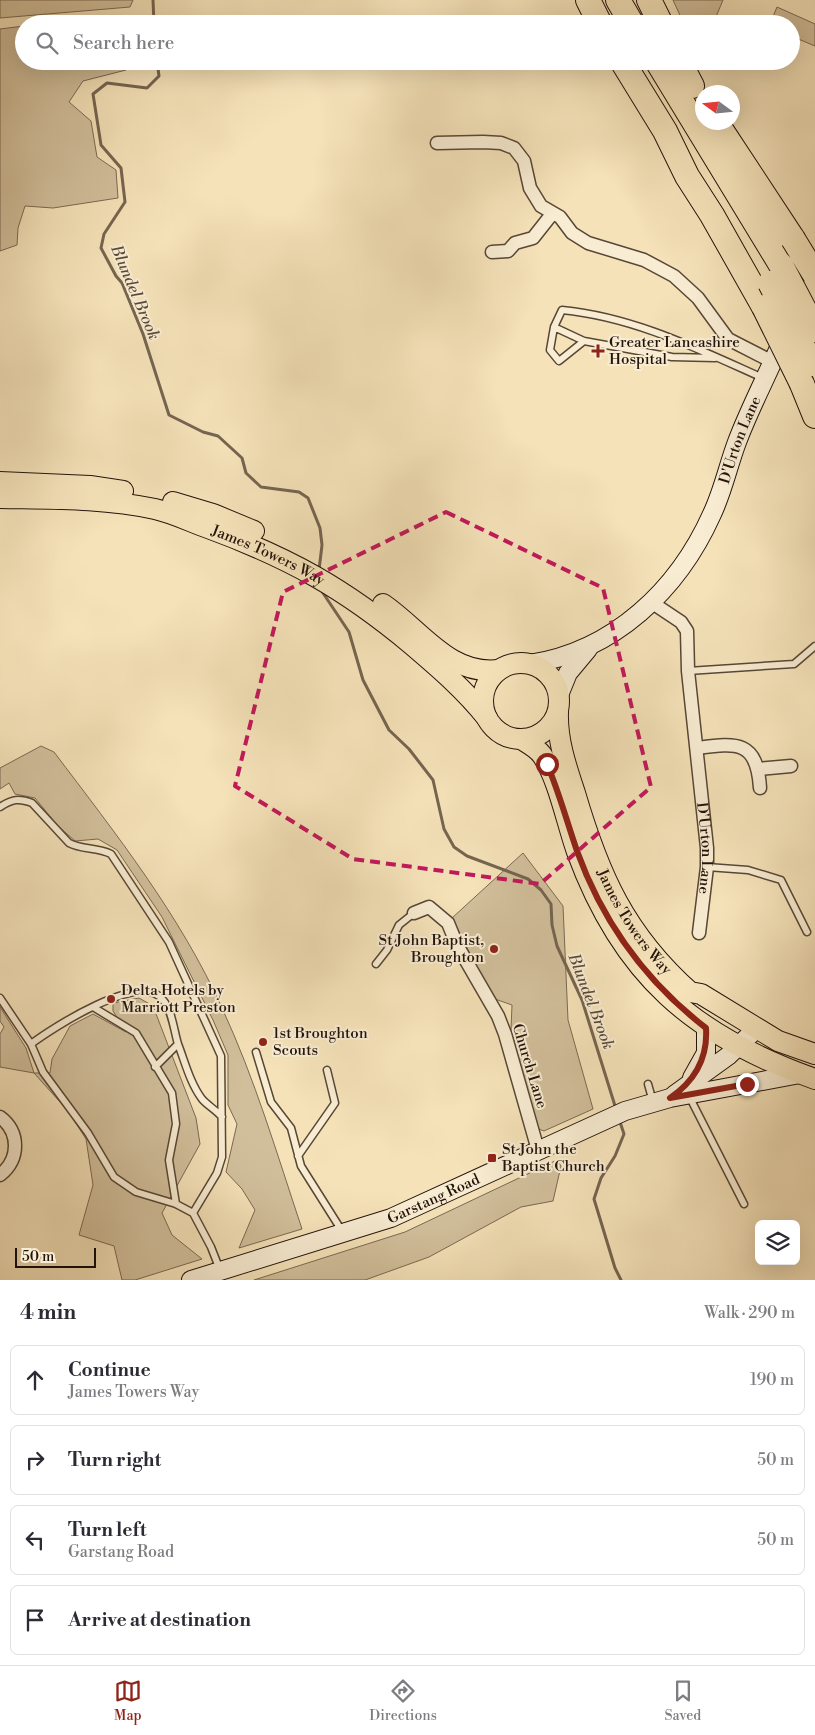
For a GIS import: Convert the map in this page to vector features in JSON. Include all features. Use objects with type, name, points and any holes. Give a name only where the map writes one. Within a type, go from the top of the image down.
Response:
[{"type":"highway","points":[[588,0],[596,15]]},
{"type":"highway","points":[[618,0],[627,15]]},
{"type":"highway","points":[[635,0],[644,15]]},
{"type":"highway","points":[[649,0],[656,15]]},
{"type":"highway","points":[[628,70],[665,131],[687,176],[764,307],[810,372]]},
{"type":"highway","points":[[662,70],[776,274],[810,372],[815,416]]},
{"type":"highway","points":[[681,70],[695,91]]},
{"type":"highway","points":[[685,70],[695,90]]},
{"type":"highway","points":[[721,130],[815,275]]},
{"type":"highway","points":[[665,131],[694,165],[722,205],[776,274],[815,330]]},
{"type":"main road","name":"James Towers Way","points":[[0,482],[90,486],[142,494],[213,514],[302,553],[343,576],[388,607],[460,665],[478,671],[499,670]]},
{"type":"main road","name":"James Towers Way","points":[[0,498],[101,501],[156,510],[264,549],[351,596],[435,664],[464,691],[487,718]]},
{"type":"main road","points":[[514,664],[530,664],[549,675],[558,703],[552,723],[544,732],[533,737],[521,739],[505,736],[497,731],[487,718],[483,708],[486,687],[499,670],[514,664]]},
{"type":"main road","name":"James Towers Way","points":[[558,703],[561,749],[595,858],[616,903],[643,942],[690,992],[701,994],[756,1029]]},
{"type":"main road","name":"James Towers Way","points":[[521,739],[537,750],[547,764],[587,876],[614,931],[650,978],[706,1028],[737,1047],[777,1066],[808,1077]]},
{"type":"main road","points":[[756,1029],[789,1046],[815,1054]]},
{"type":"street","points":[[437,143],[501,143],[514,148],[524,161],[530,188],[542,206],[552,214],[560,217],[572,233],[588,244],[644,260],[674,276],[698,298],[728,339],[773,362]]},
{"type":"street","points":[[492,252],[508,251],[515,243],[533,238],[552,214]]},
{"type":"street","name":"D'Urton Lane","points":[[558,703],[568,673],[590,647],[651,602],[680,568],[709,520],[738,441],[764,379],[815,270]]},
{"type":"street","name":"D'Urton Lane","points":[[651,602],[684,626],[688,639],[688,671],[706,818],[708,867],[699,933]]},
{"type":"street","name":"D'Urton Lane","points":[[530,664],[553,660],[590,647]]},
{"type":"street","points":[[696,748],[725,745],[738,746],[753,756],[758,769],[760,788]]},
{"type":"street","points":[[758,769],[791,766]]},
{"type":"street","name":"Church Lane","points":[[414,913],[429,907],[448,923],[457,946],[498,1016],[505,1034],[538,1150]]},
{"type":"street","points":[[673,1097],[696,1073],[704,1059],[706,1028]]},
{"type":"street","name":"Garstang Road","points":[[673,1097],[721,1061],[756,1029]]},
{"type":"street","name":"Garstang Road","points":[[207,1277],[344,1234],[437,1198],[618,1114],[673,1097],[808,1077]]},
{"type":"street","points":[[0,1117],[12,1130],[16,1145],[11,1163],[0,1175]]},
{"type":"lane","points":[[584,341],[559,361],[550,350],[554,327],[562,310],[587,312],[662,333],[764,379]]},
{"type":"lane","points":[[554,327],[584,341],[672,357],[719,358]]},
{"type":"lane","points":[[688,671],[794,664],[815,646]]},
{"type":"lane","points":[[0,807],[18,798],[32,803],[76,847],[103,850],[111,854],[169,942],[221,1056],[222,1157],[217,1173],[193,1213]]},
{"type":"lane","points":[[708,867],[748,870],[781,880],[807,932]]},
{"type":"lane","points":[[376,964],[387,950],[399,925],[414,913]]},
{"type":"lane","points":[[31,1044],[57,1024],[93,1007],[138,992],[157,995],[163,999],[193,1084],[202,1100],[213,1107],[222,1117]]},
{"type":"lane","points":[[0,998],[31,1044],[43,1072],[88,1133],[114,1177],[136,1192],[176,1204],[193,1213],[211,1246],[207,1277]]},
{"type":"lane","points":[[93,1007],[136,1033],[146,1046],[155,1067],[172,1092],[176,1124],[170,1160],[176,1204]]},
{"type":"lane","points":[[155,1067],[178,1044]]},
{"type":"lane","points":[[256,1052],[271,1102],[291,1128],[301,1166],[344,1234]]},
{"type":"lane","points":[[298,1156],[335,1103],[327,1070]]},
{"type":"lane","points":[[648,1084],[673,1097],[744,1204]]},
{"type":"highlighted area","points":[[446,512],[603,588],[651,787],[540,884],[353,859],[235,786],[283,592]]},
{"type":"shaded area","points":[[0,0],[133,0],[130,7],[15,15],[15,17],[0,18]]},
{"type":"shaded area","points":[[673,0],[723,0],[717,15],[680,15]]},
{"type":"shaded area","points":[[777,7],[795,15],[774,15]]},
{"type":"shaded area","points":[[800,17],[815,24],[815,46],[800,40]]},
{"type":"shaded area","points":[[15,27],[15,70],[126,70],[83,81],[69,102],[91,121],[97,157],[116,170],[118,198],[53,208],[25,206],[18,228],[17,245],[0,251],[0,29]]},
{"type":"shaded area","points":[[41,746],[54,752],[146,876],[187,940],[222,1008],[245,1062],[302,1229],[239,1248],[255,1210],[242,1189],[226,1172],[237,1124],[228,1105],[228,1055],[213,1020],[162,917],[117,850],[98,839],[75,841],[58,826],[35,798],[15,794],[9,783],[0,789],[0,768]]},
{"type":"shaded area","points":[[523,853],[563,906],[568,1020],[593,1109],[544,1131],[536,1128],[511,1029],[512,1005],[492,998],[452,918]]},
{"type":"shaded area","points":[[139,998],[153,1006],[196,1118],[200,1144],[162,1213],[172,1235],[202,1259],[135,1280],[122,1280],[114,1246],[79,1235],[93,1185],[86,1139],[68,1111],[34,1073],[50,1073],[52,1059],[70,1026],[93,1014],[126,1032],[113,1011],[113,1003]]},
{"type":"shaded area","points":[[0,1007],[26,1048],[34,1073],[0,1067],[0,1034],[4,1027],[0,1021]]},
{"type":"shaded area","points":[[557,1160],[561,1166],[553,1201],[521,1207],[429,1257],[365,1280],[254,1280],[405,1232]]},
{"type":"waterway","name":"Blundel Brook","points":[[153,0],[154,15]]},
{"type":"waterway","name":"Blundel Brook","points":[[158,70],[159,76],[147,88],[107,83],[93,94],[101,145],[121,168],[125,202],[104,234],[101,248],[116,276],[122,283],[143,334],[169,415],[203,432],[218,436],[242,458],[246,473],[261,487],[299,492],[308,498],[320,528],[322,545],[319,570]]},
{"type":"waterway","name":"Blundel Brook","points":[[321,590],[349,632],[363,680],[389,730],[409,749],[433,780],[444,829],[454,847],[467,856],[528,879],[541,890],[551,904],[552,925],[557,946],[582,1000],[616,1109]]},
{"type":"waterway","name":"Blundel Brook","points":[[619,1119],[624,1134],[615,1156],[601,1178],[594,1199],[615,1268],[621,1280]]},
{"type":"place","name":"Greater Lancashire Hospital","points":[[598,351]]},
{"type":"place","name":"St John Baptist, Broughton","points":[[494,949]]},
{"type":"place","name":"Delta Hotels by Marriott Preston","points":[[111,999]]},
{"type":"place","name":"1st Broughton Scouts","points":[[263,1042]]},
{"type":"place","name":"St John the Baptist Church","points":[[492,1158]]},
{"type":"route","points":[[547,764],[590,883],[614,931],[650,978],[706,1028],[706,1053],[704,1059],[689,1082],[670,1098],[747,1084]]}]
